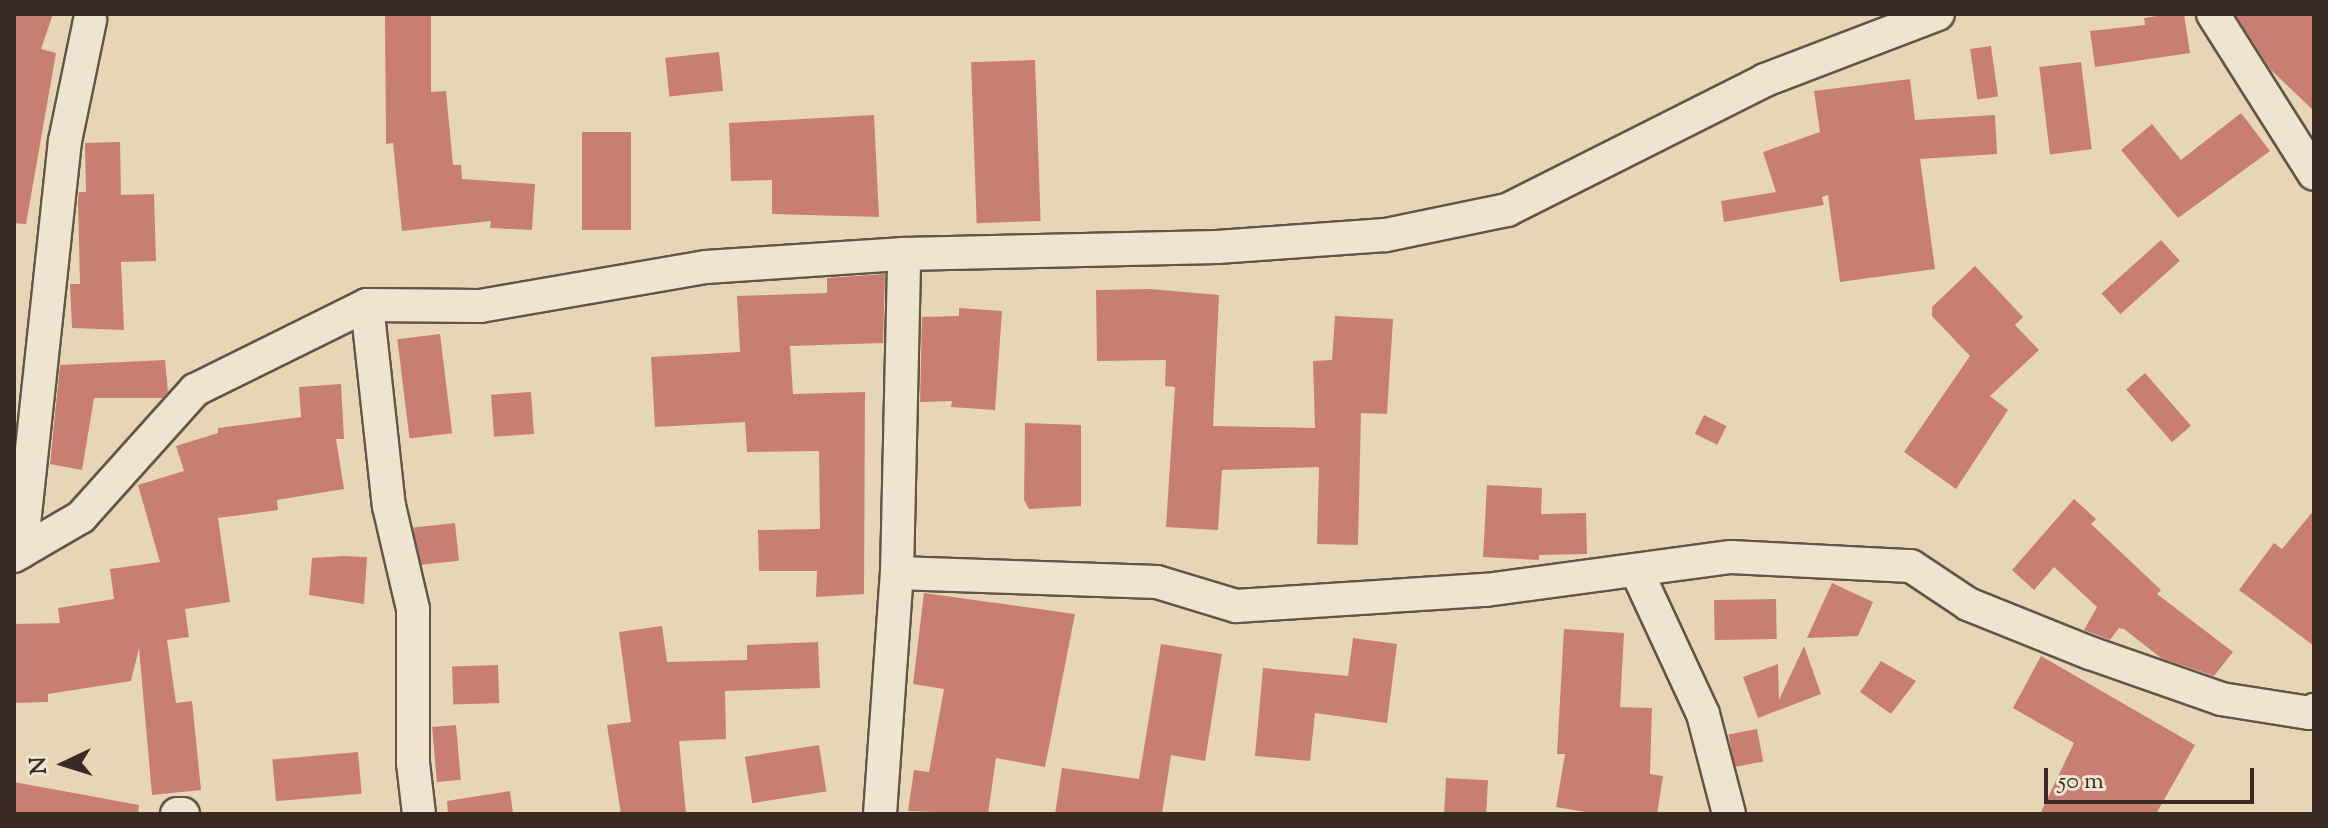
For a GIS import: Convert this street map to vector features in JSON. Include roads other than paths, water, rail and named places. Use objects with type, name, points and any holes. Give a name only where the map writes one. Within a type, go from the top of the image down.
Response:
[{"type":"street","points":[[18,554],[81,517],[195,390],[367,305],[480,306],[706,267],[904,254],[1217,247],[1355,237],[1507,210],[1667,126],[1901,21],[1938,14]]},
{"type":"street","points":[[2213,14],[2314,174]]},
{"type":"street","points":[[18,554],[65,141],[90,20]]},
{"type":"street","points":[[880,814],[897,573],[904,254]]},
{"type":"street","points":[[367,305],[389,506],[413,609],[413,763],[419,814]]},
{"type":"street","points":[[897,573],[1157,582],[1236,606],[1486,590],[1638,574],[1731,557],[1911,566],[1968,604],[2090,653],[2221,699],[2314,710]]},
{"type":"street","points":[[1638,574],[1703,714],[1729,814]]}]
